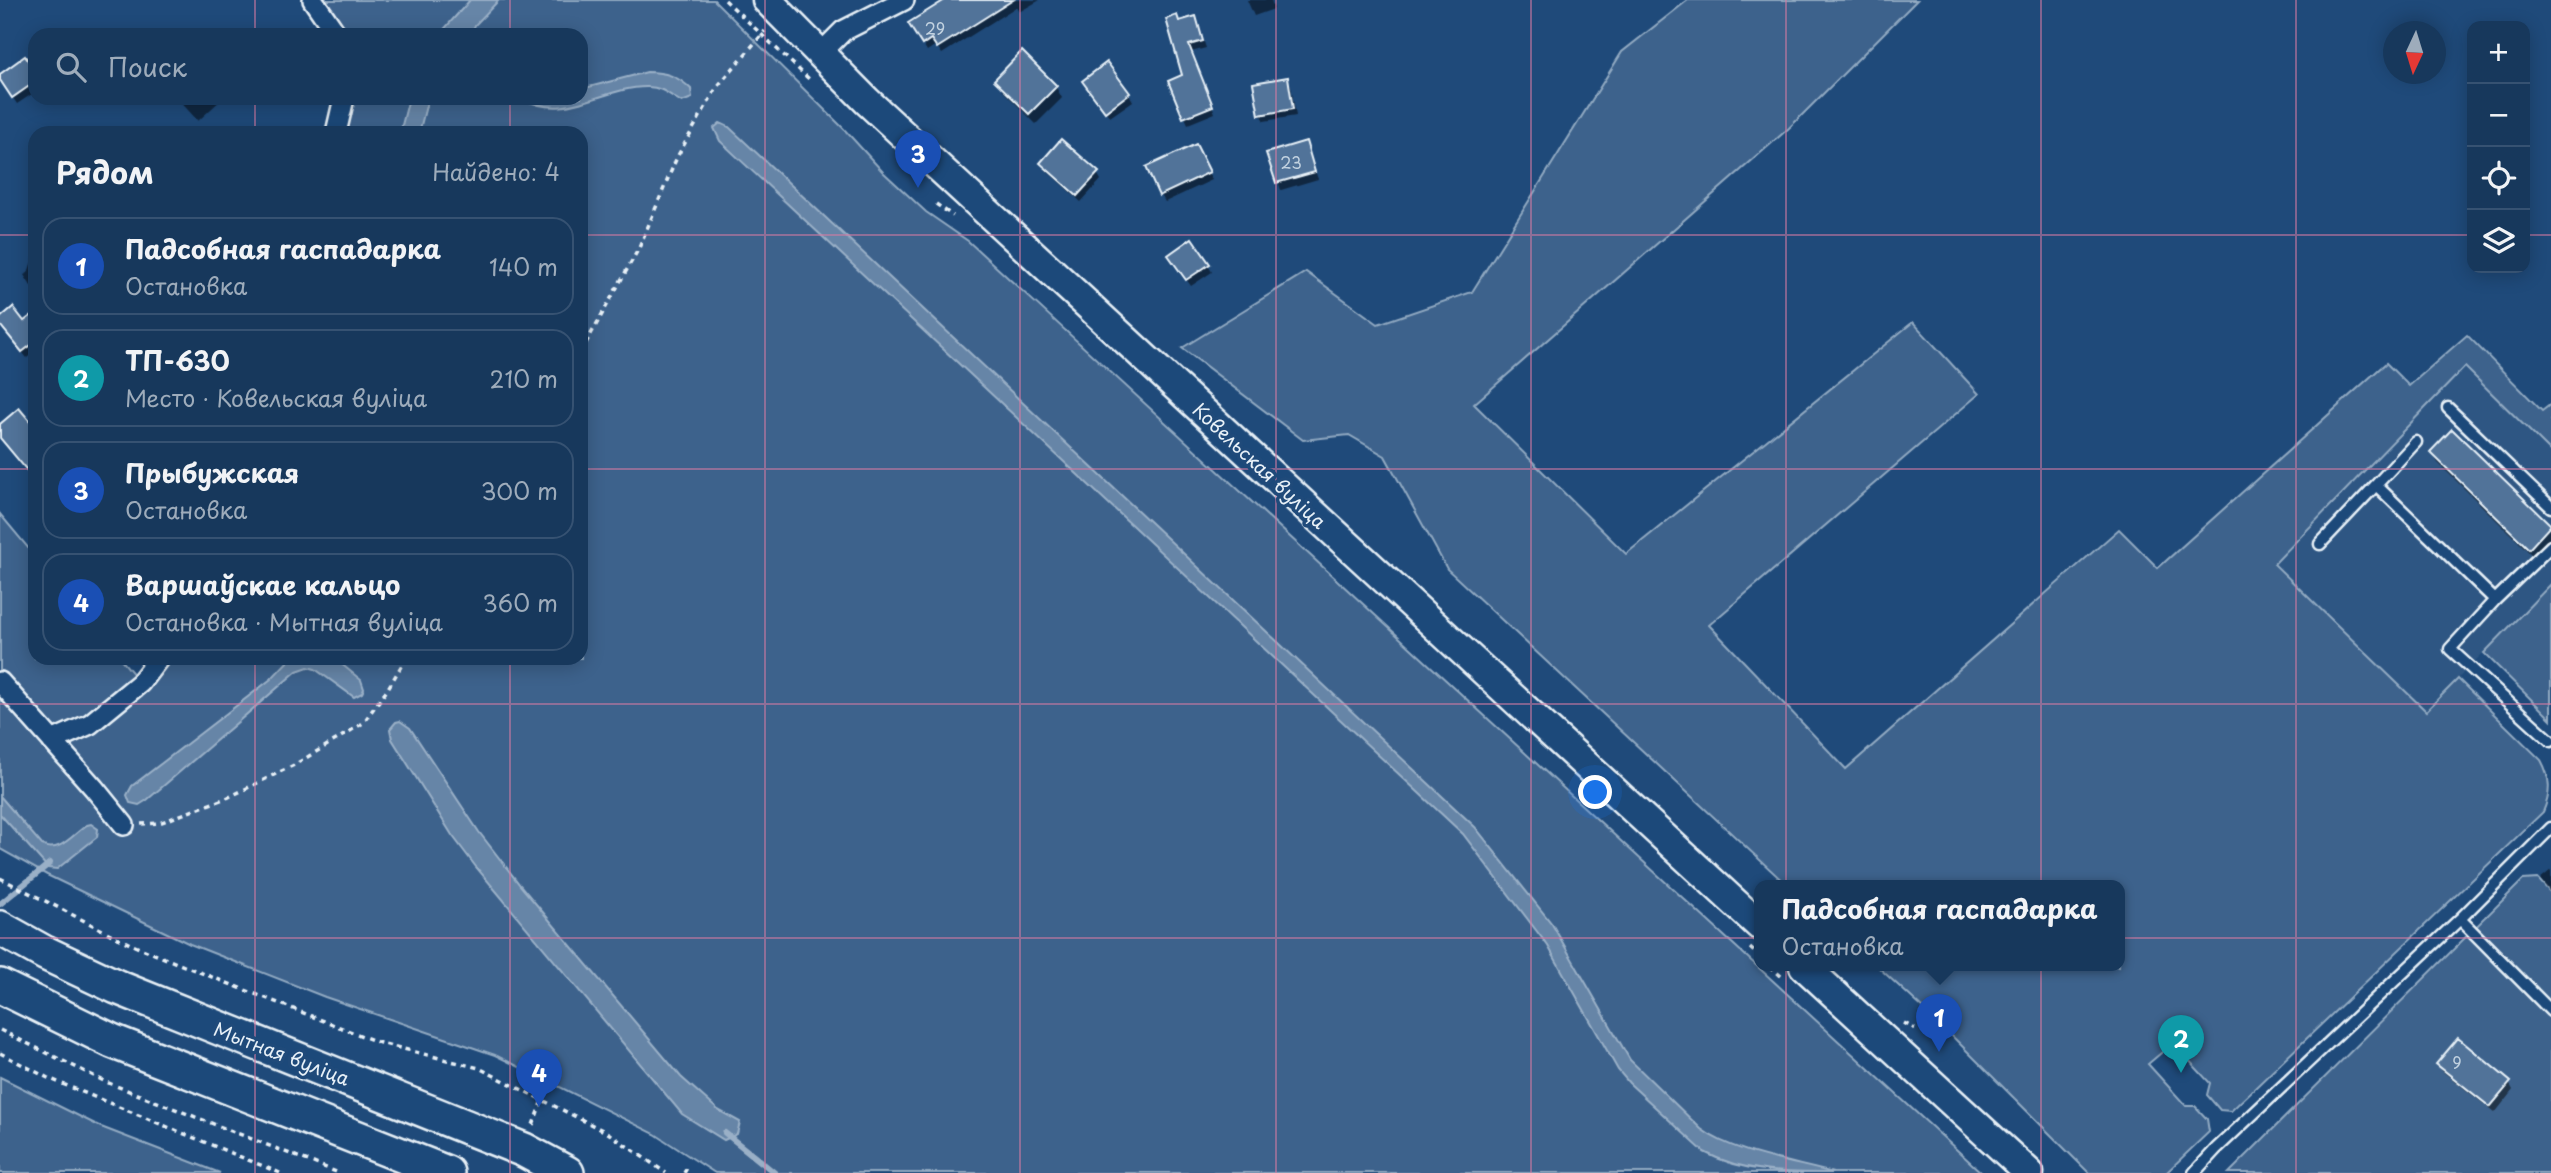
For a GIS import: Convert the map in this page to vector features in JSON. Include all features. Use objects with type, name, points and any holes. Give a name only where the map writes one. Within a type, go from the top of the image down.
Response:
[{"type":"highway","name":"Мытная вуліца","points":[[0,928],[117,987],[524,1150],[567,1173]]},
{"type":"highway","points":[[0,986],[112,1041],[447,1173]]},
{"type":"main road","name":"Ковельская вуліца","points":[[775,8],[867,101],[1754,920]]},
{"type":"main road","points":[[1809,971],[2029,1173]]},
{"type":"street","points":[[313,0],[332,28]]},
{"type":"street","points":[[821,53],[843,31],[904,0]]},
{"type":"street","points":[[338,126],[342,105]]},
{"type":"street","points":[[52,741],[90,724],[140,683],[154,665]]},
{"type":"street","points":[[0,682],[124,825]]},
{"type":"lane","points":[[2448,408],[2551,507]]},
{"type":"lane","points":[[2320,544],[2416,442]]},
{"type":"lane","points":[[2376,485],[2495,600]]},
{"type":"lane","points":[[2551,546],[2495,600],[2450,649],[2551,741]]},
{"type":"lane","points":[[2194,1173],[2460,919],[2551,828]]},
{"type":"lane","points":[[2460,919],[2551,1011]]},
{"type":"path","points":[[725,0],[811,81]]},
{"type":"path","points":[[588,339],[639,248],[677,157],[717,87],[760,35],[775,8]]},
{"type":"path","points":[[124,825],[159,823],[229,797],[294,765],[363,723],[402,665]]},
{"type":"path","points":[[0,878],[132,945],[173,962],[380,1043],[479,1068],[608,1133],[666,1173]]},
{"type":"path","points":[[0,1030],[106,1082],[339,1173]]},
{"type":"path","points":[[0,1053],[48,1078],[280,1173]]},
{"type":"path","points":[[524,1150],[545,1093]]},
{"type":"shaded area","points":[[313,0],[714,0],[843,128],[883,172],[926,212],[968,241],[1754,963],[1754,971],[1762,971],[1982,1173],[715,1173],[655,1134],[495,1055],[325,997],[190,944],[47,875],[0,849],[0,514],[28,548],[28,665],[126,665],[140,682],[153,665],[588,665],[588,126],[338,126],[342,105],[588,105],[588,28],[332,28]]},
{"type":"shaded area","points":[[470,0],[499,0],[474,28],[445,28]]},
{"type":"shaded area","points":[[1688,0],[1917,0],[1789,128],[1474,404],[1626,554],[1913,322],[1979,394],[1709,625],[1846,769],[2119,529],[2158,568],[2386,363],[2409,386],[2467,335],[2542,411],[2551,404],[2551,452],[2465,367],[2274,564],[2426,711],[2458,679],[2541,760],[2549,786],[2547,799],[2543,812],[2231,1111],[2220,1110],[2207,1095],[2210,1083],[2173,1043],[2148,1064],[2186,1106],[2195,1106],[2207,1119],[2209,1132],[2166,1173],[2089,1173],[1937,1021],[1882,971],[2125,971],[2125,880],[1782,880],[1447,569],[1385,456],[1349,435],[1303,440],[1182,348],[1306,272],[1378,324],[1472,292],[1622,52]]},
{"type":"shaded area","points":[[647,72],[676,78],[691,89],[692,98],[682,102],[662,90],[648,87],[632,88],[588,101],[588,87]]},
{"type":"shaded area","points":[[407,105],[426,105],[421,126],[402,126]]},
{"type":"shaded area","points":[[538,105],[570,105],[554,107]]},
{"type":"shaded area","points":[[720,123],[729,127],[1475,827],[1552,924],[1630,1060],[1701,1129],[1746,1151],[1833,1173],[1750,1168],[1719,1159],[1704,1152],[1629,1083],[1618,1070],[1548,946],[1463,834],[720,141],[714,128]]},
{"type":"shaded area","points":[[2465,366],[2551,452],[2551,584],[2426,711],[2274,564]]},
{"type":"shaded area","points":[[2551,584],[2551,719],[2484,653]]},
{"type":"shaded area","points":[[284,665],[343,665],[361,680],[364,689],[354,697],[315,669],[308,667],[297,671],[147,800],[139,805],[130,803],[127,795],[132,786],[271,679]]},
{"type":"shaded area","points":[[400,721],[410,728],[479,832],[520,885],[681,1077],[718,1110],[740,1122],[737,1134],[724,1140],[682,1114],[476,867],[452,835],[392,739],[390,729]]},
{"type":"shaded area","points":[[0,796],[42,845],[60,845],[91,824],[98,829],[97,837],[57,869],[48,868],[0,814]]},
{"type":"shaded area","points":[[2538,879],[2551,893],[2551,1173],[2229,1173],[2523,880]]},
{"type":"shaded area","points":[[0,1077],[101,1127],[220,1173],[0,1173]]},
{"type":"building","points":[[945,0],[1013,0],[937,48],[931,39],[922,45],[908,23]]},
{"type":"building","points":[[1177,15],[1179,21],[1196,16],[1203,41],[1189,45],[1213,106],[1183,118],[1168,81],[1182,75],[1166,19]]},
{"type":"building","points":[[1022,51],[1057,86],[1029,114],[994,80]]},
{"type":"building","points":[[25,56],[28,60],[28,87],[12,98],[0,80],[0,74]]},
{"type":"building","points":[[1107,62],[1130,93],[1105,112],[1082,81]]},
{"type":"building","points":[[1288,77],[1293,109],[1259,115],[1253,83]]},
{"type":"building","points":[[1061,139],[1099,172],[1077,196],[1040,163]]},
{"type":"building","points":[[1306,141],[1315,172],[1276,183],[1266,153]]},
{"type":"building","points":[[1196,144],[1210,172],[1159,196],[1146,167]]},
{"type":"building","points":[[1192,238],[1210,264],[1186,280],[1168,255]]},
{"type":"building","points":[[13,307],[24,321],[28,318],[28,347],[22,352],[0,325],[0,318]]},
{"type":"building","points":[[19,408],[28,419],[28,472],[0,438],[0,424]]},
{"type":"building","points":[[2452,429],[2551,525],[2529,549],[2430,452]]},
{"type":"building","points":[[2458,1038],[2511,1082],[2490,1107],[2436,1064]]},
{"type":"waterway","points":[[0,904],[50,863]]},
{"type":"waterway","points":[[725,1133],[775,1173]]},
{"type":"place","name":"Прыбужская","points":[[918,188]]},
{"type":"place","name":"Падсобная гаспадарка","points":[[1939,1052]]},
{"type":"place","name":"ТП-630","points":[[2181,1073]]},
{"type":"place","name":"Варшаўскае кальцо","points":[[539,1107]]}]
